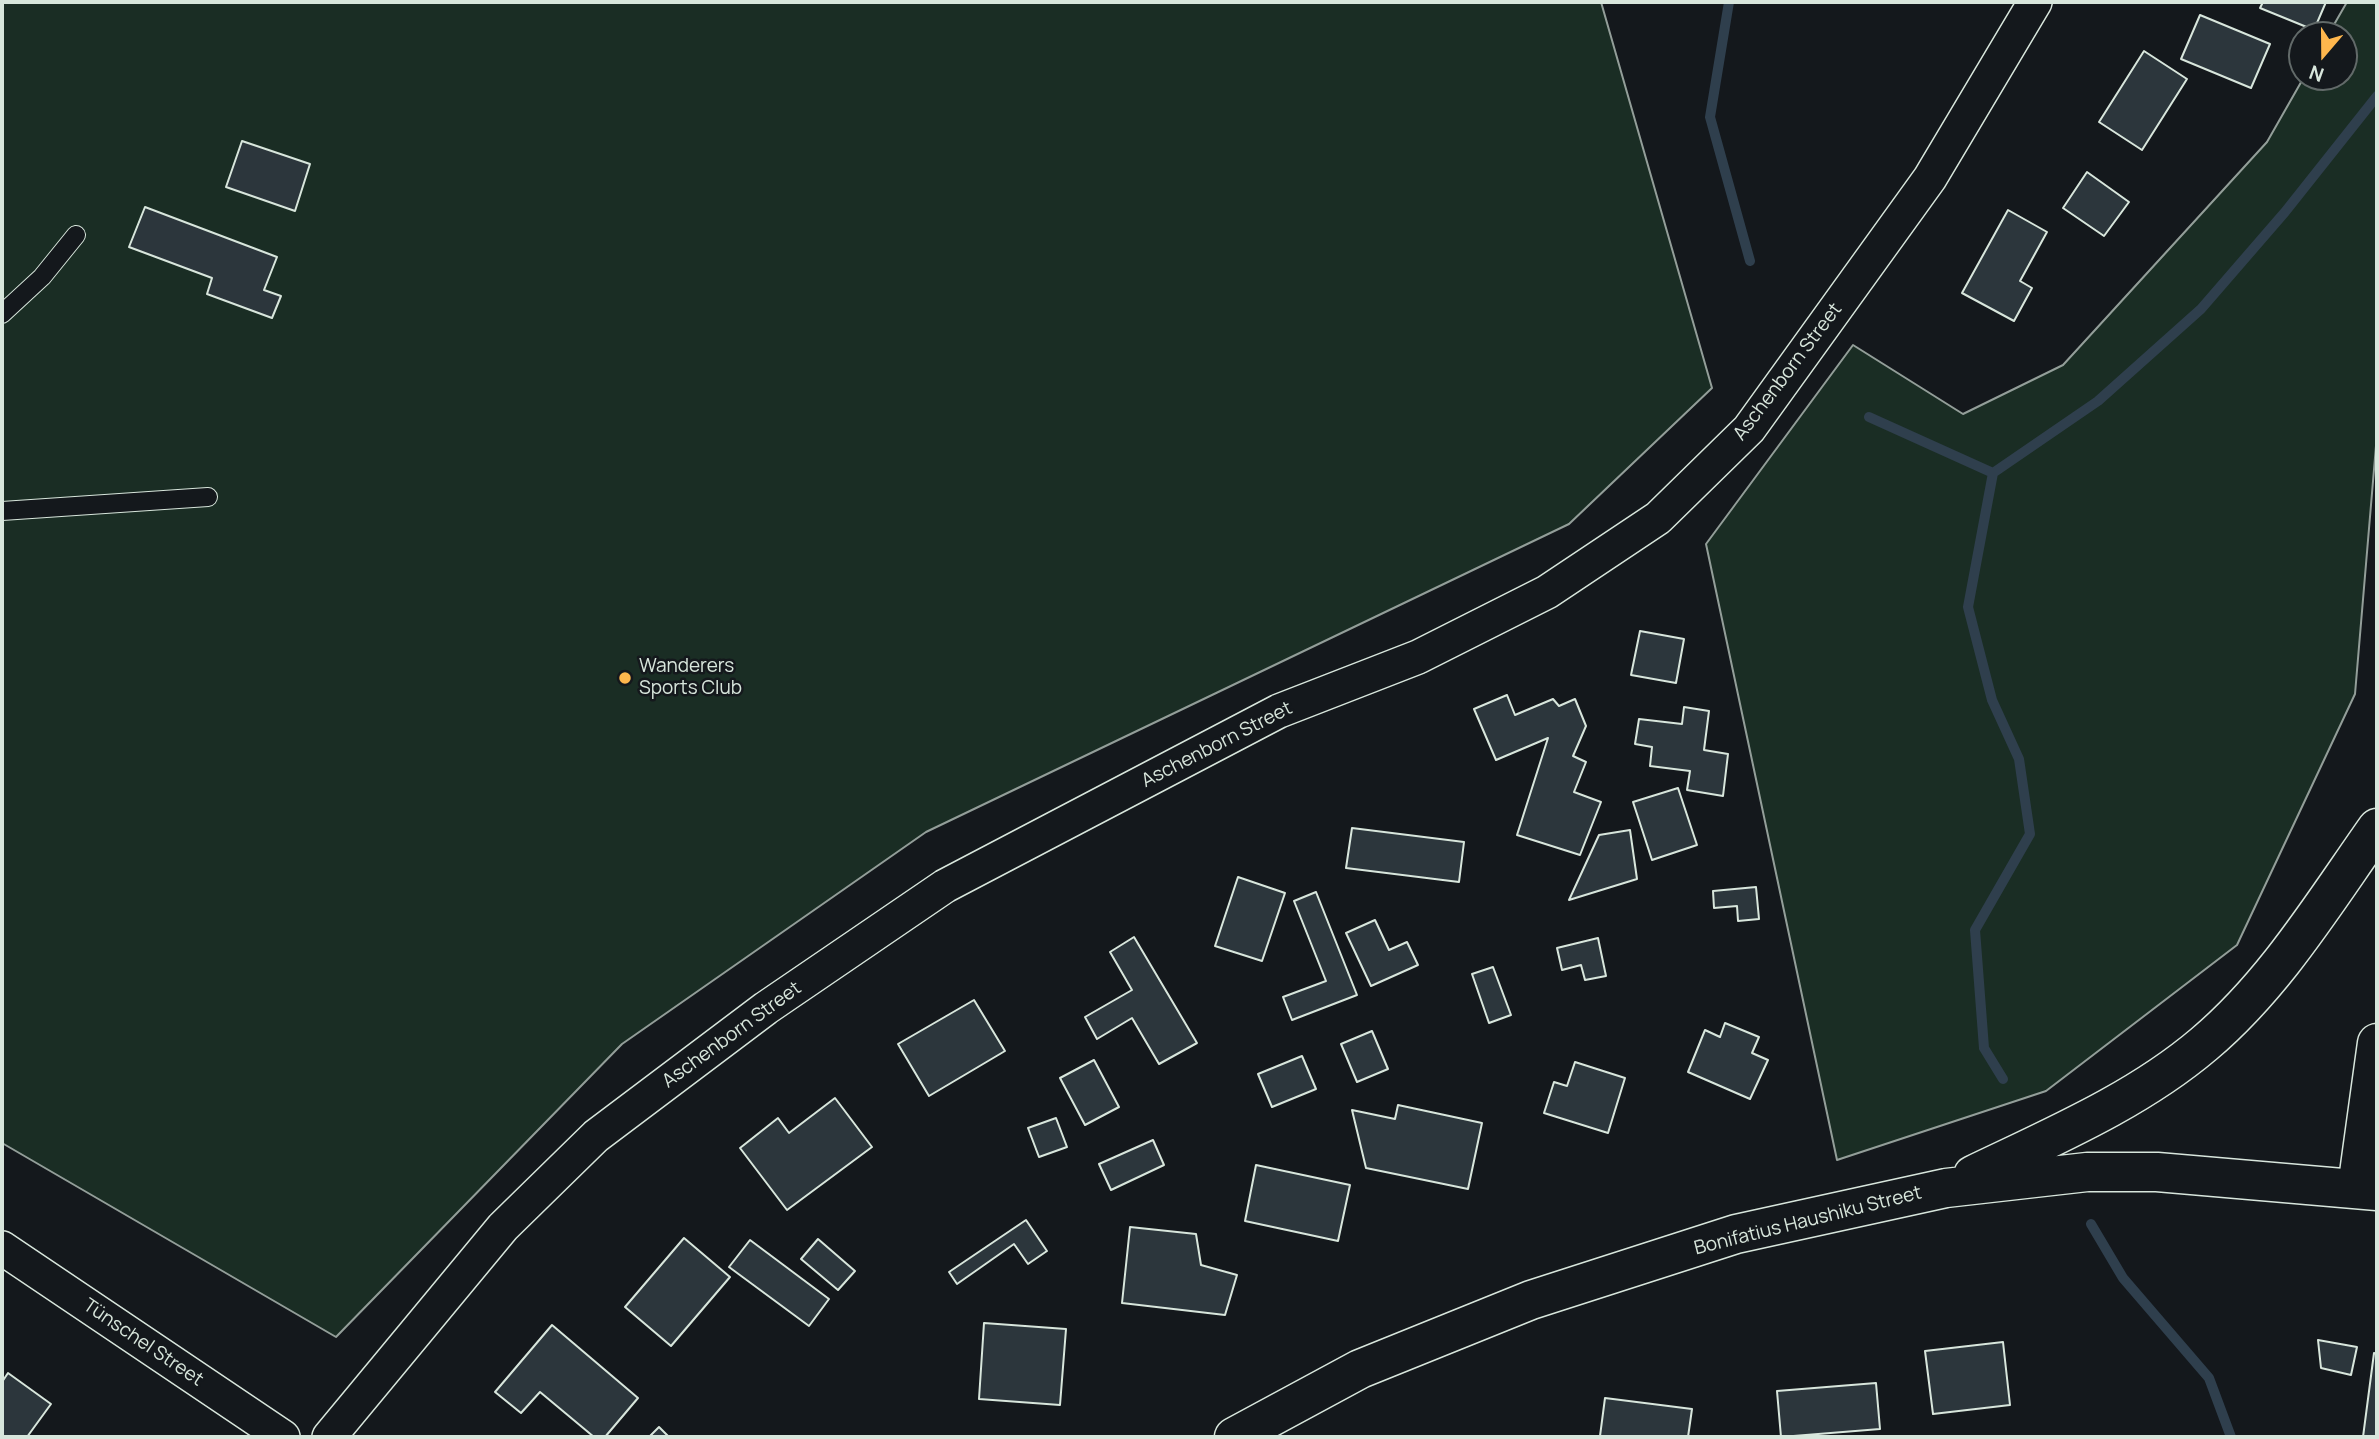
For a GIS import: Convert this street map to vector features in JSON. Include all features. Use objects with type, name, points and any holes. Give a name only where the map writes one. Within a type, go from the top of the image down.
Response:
[{"type":"street","name":"Aschenborn Street","points":[[329,1437],[503,1227],[596,1136],[766,1007],[946,886],[1279,711],[1418,657],[1547,592],[1658,518],[1749,429],[1930,178],[2035,2]]},
{"type":"street","points":[[1946,1188],[2144,1088],[2204,1044],[2277,970],[2377,828]]},
{"type":"street","points":[[2367,1190],[2377,1043]]},
{"type":"street","name":"Bonifatius Haushiku Street","points":[[1234,1437],[1360,1369],[1531,1300],[1737,1234],[1946,1188],[2087,1172],[2157,1172],[2367,1190]]},
{"type":"street","name":"Tünschel Street","points":[[2,1248],[283,1437]]},
{"type":"lane","points":[[2,314],[42,277],[76,235]]},
{"type":"lane","points":[[2,511],[208,497]]},
{"type":"green space","name":"Wanderers Sports Club","points":[[2,2],[1601,2],[1712,388],[1569,524],[926,832],[622,1044],[336,1337],[2,1143]]},
{"type":"green space","points":[[2347,2],[2377,2],[2377,434],[2355,694],[2237,945],[2046,1091],[1837,1160],[1706,544],[1853,345],[1963,414],[2063,365],[2267,142],[2296,91],[2358,91],[2358,21],[2336,21]]},
{"type":"building","points":[[2263,2],[2326,2],[2318,21],[2292,21],[2260,8]]},
{"type":"building","points":[[2200,15],[2270,44],[2251,88],[2181,59]]},
{"type":"building","points":[[2144,51],[2187,79],[2142,150],[2099,122]]},
{"type":"building","points":[[242,141],[310,164],[295,211],[226,187]]},
{"type":"building","points":[[2087,172],[2129,202],[2104,236],[2063,208]]},
{"type":"building","points":[[145,207],[277,257],[264,290],[281,296],[272,318],[207,294],[212,278],[129,247]]},
{"type":"building","points":[[2008,210],[2047,232],[2020,281],[2032,288],[2014,321],[1962,293]]},
{"type":"building","points":[[1640,631],[1684,639],[1676,683],[1631,675]]},
{"type":"building","points":[[1507,695],[1515,715],[1553,699],[1559,706],[1575,699],[1586,726],[1573,756],[1586,762],[1574,792],[1601,802],[1580,855],[1517,835],[1548,738],[1496,760],[1474,709]]},
{"type":"building","points":[[1684,707],[1709,711],[1704,750],[1728,754],[1723,796],[1687,790],[1690,771],[1650,766],[1652,747],[1635,744],[1639,719],[1682,724]]},
{"type":"building","points":[[1678,788],[1697,845],[1652,860],[1633,802]]},
{"type":"building","points":[[1352,828],[1464,842],[1459,882],[1346,868]]},
{"type":"building","points":[[1630,830],[1637,879],[1569,900],[1599,835]]},
{"type":"building","points":[[1238,877],[1285,893],[1262,961],[1215,946]]},
{"type":"building","points":[[1756,887],[1759,919],[1738,921],[1737,906],[1714,908],[1713,891]]},
{"type":"building","points":[[1316,892],[1357,995],[1292,1020],[1283,997],[1326,981],[1294,901]]},
{"type":"building","points":[[1375,920],[1389,950],[1407,942],[1418,965],[1371,986],[1346,933]]},
{"type":"building","points":[[1134,937],[1197,1043],[1159,1064],[1132,1018],[1097,1039],[1085,1017],[1132,990],[1110,952]]},
{"type":"building","points":[[1598,938],[1606,976],[1585,980],[1581,965],[1562,970],[1557,948]]},
{"type":"building","points":[[1493,967],[1511,1015],[1489,1023],[1472,974]]},
{"type":"building","points":[[974,1000],[1005,1051],[929,1096],[898,1044]]},
{"type":"building","points":[[1725,1023],[1759,1037],[1752,1053],[1768,1060],[1750,1099],[1688,1072],[1705,1030],[1720,1037]]},
{"type":"building","points":[[1372,1031],[1388,1069],[1357,1082],[1341,1044]]},
{"type":"building","points":[[1302,1056],[1316,1089],[1272,1107],[1258,1074]]},
{"type":"building","points":[[1094,1060],[1119,1107],[1085,1125],[1060,1078]]},
{"type":"building","points":[[1575,1062],[1625,1078],[1608,1133],[1544,1113],[1554,1082],[1567,1086]]},
{"type":"building","points":[[835,1098],[872,1147],[787,1210],[740,1148],[778,1118],[789,1133]]},
{"type":"building","points":[[1398,1105],[1482,1123],[1468,1189],[1366,1168],[1352,1110],[1395,1119]]},
{"type":"building","points":[[1056,1118],[1067,1147],[1039,1157],[1028,1128]]},
{"type":"building","points":[[1153,1140],[1164,1165],[1111,1190],[1099,1164]]},
{"type":"building","points":[[1256,1165],[1350,1185],[1338,1241],[1245,1221]]},
{"type":"building","points":[[1026,1220],[1047,1251],[1028,1264],[1014,1244],[957,1284],[949,1272]]},
{"type":"building","points":[[1130,1227],[1196,1234],[1201,1265],[1237,1275],[1225,1315],[1122,1303]]},
{"type":"building","points":[[684,1238],[730,1277],[671,1346],[625,1307]]},
{"type":"building","points":[[818,1239],[855,1271],[838,1290],[801,1259]]},
{"type":"building","points":[[750,1240],[829,1299],[809,1326],[729,1267]]},
{"type":"building","points":[[984,1323],[1066,1329],[1060,1405],[979,1399]]},
{"type":"building","points":[[552,1325],[638,1398],[605,1437],[594,1437],[540,1392],[521,1413],[495,1392]]},
{"type":"building","points":[[2318,1340],[2357,1347],[2351,1375],[2321,1368]]},
{"type":"building","points":[[2003,1342],[2010,1405],[1933,1414],[1925,1351]]},
{"type":"building","points":[[2374,1353],[2377,1354],[2377,1437],[2363,1437]]},
{"type":"building","points":[[8,1373],[51,1404],[27,1437],[2,1437],[2,1382]]},
{"type":"building","points":[[1876,1383],[1880,1429],[1781,1437],[1777,1391]]},
{"type":"building","points":[[1605,1398],[1692,1409],[1688,1437],[1600,1436]]},
{"type":"building","points":[[659,1427],[669,1437],[649,1437]]},
{"type":"waterway","points":[[1729,2],[1710,117],[1750,261]]},
{"type":"waterway","points":[[2003,1079],[1984,1048],[1975,930],[2030,834],[2019,759],[1992,700],[1968,607],[1993,473],[2098,401],[2201,309],[2285,212],[2377,96]]},
{"type":"waterway","points":[[1869,417],[1993,473]]},
{"type":"waterway","points":[[2091,1224],[2123,1278],[2209,1378],[2231,1437]]},
{"type":"place","name":"Wanderers Sports Club","points":[[625,678]]}]
